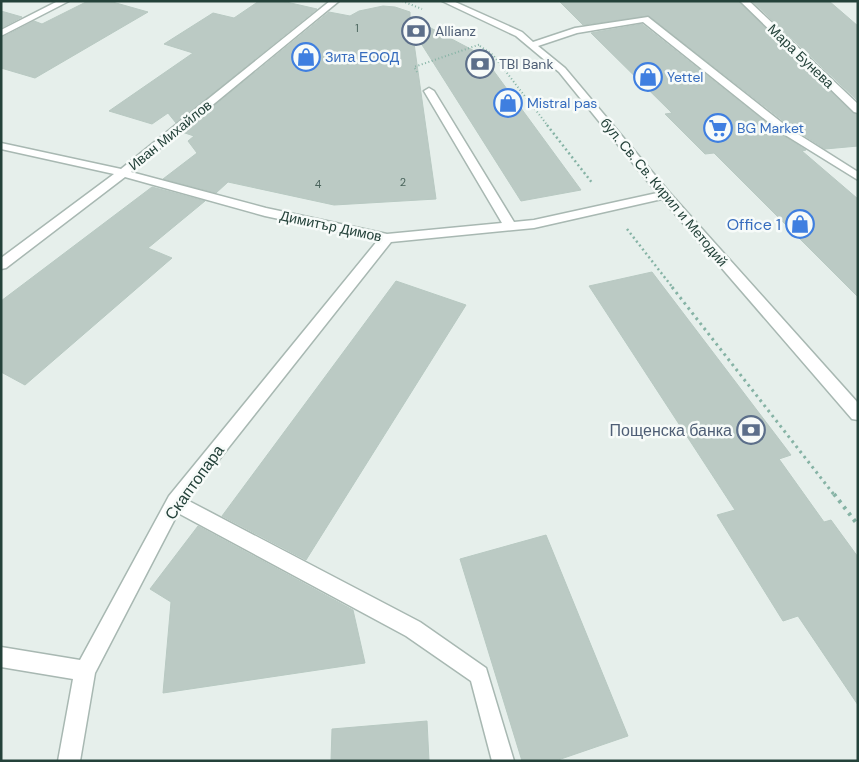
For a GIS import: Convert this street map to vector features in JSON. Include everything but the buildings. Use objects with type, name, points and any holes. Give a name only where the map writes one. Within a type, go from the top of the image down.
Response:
[{"type":"street","points":[[1,33],[66,1]]},
{"type":"street","name":"Иван Михайлов","points":[[1,265],[123,173],[335,1]]},
{"type":"street","name":"бул. Св. Св. Кирил и Методий","points":[[446,1],[515,32],[562,70],[665,195],[858,414]]},
{"type":"street","name":"Мара Бунева","points":[[744,1],[858,110]]},
{"type":"street","points":[[532,45],[575,31],[645,19],[786,131],[858,178]]},
{"type":"street","points":[[429,91],[510,226]]},
{"type":"street","name":"Димитър Димов","points":[[1,146],[123,173],[266,212],[387,238],[534,224],[665,195]]},
{"type":"street","name":"Скаптопара","points":[[69,761],[85,671],[175,502],[387,238]]},
{"type":"street","points":[[175,502],[413,629],[479,675],[503,761]]},
{"type":"street","points":[[1,657],[85,671]]},
{"type":"path","points":[[402,1],[427,12]]},
{"type":"path","points":[[471,40],[493,55],[858,525]]},
{"type":"path","points":[[429,91],[414,67],[485,43]]},
{"type":"place","name":"Allianz","points":[[416,31]]},
{"type":"place","name":"Зита ЕООД","points":[[306,57]]},
{"type":"place","name":"TBI Bank","points":[[480,64]]},
{"type":"place","name":"Yettel","points":[[648,77]]},
{"type":"place","name":"Mistral pas","points":[[508,103]]},
{"type":"place","name":"BG Market","points":[[718,128]]},
{"type":"place","name":"Office 1","points":[[800,224]]},
{"type":"place","name":"Пощенска банка","points":[[751,430]]}]
